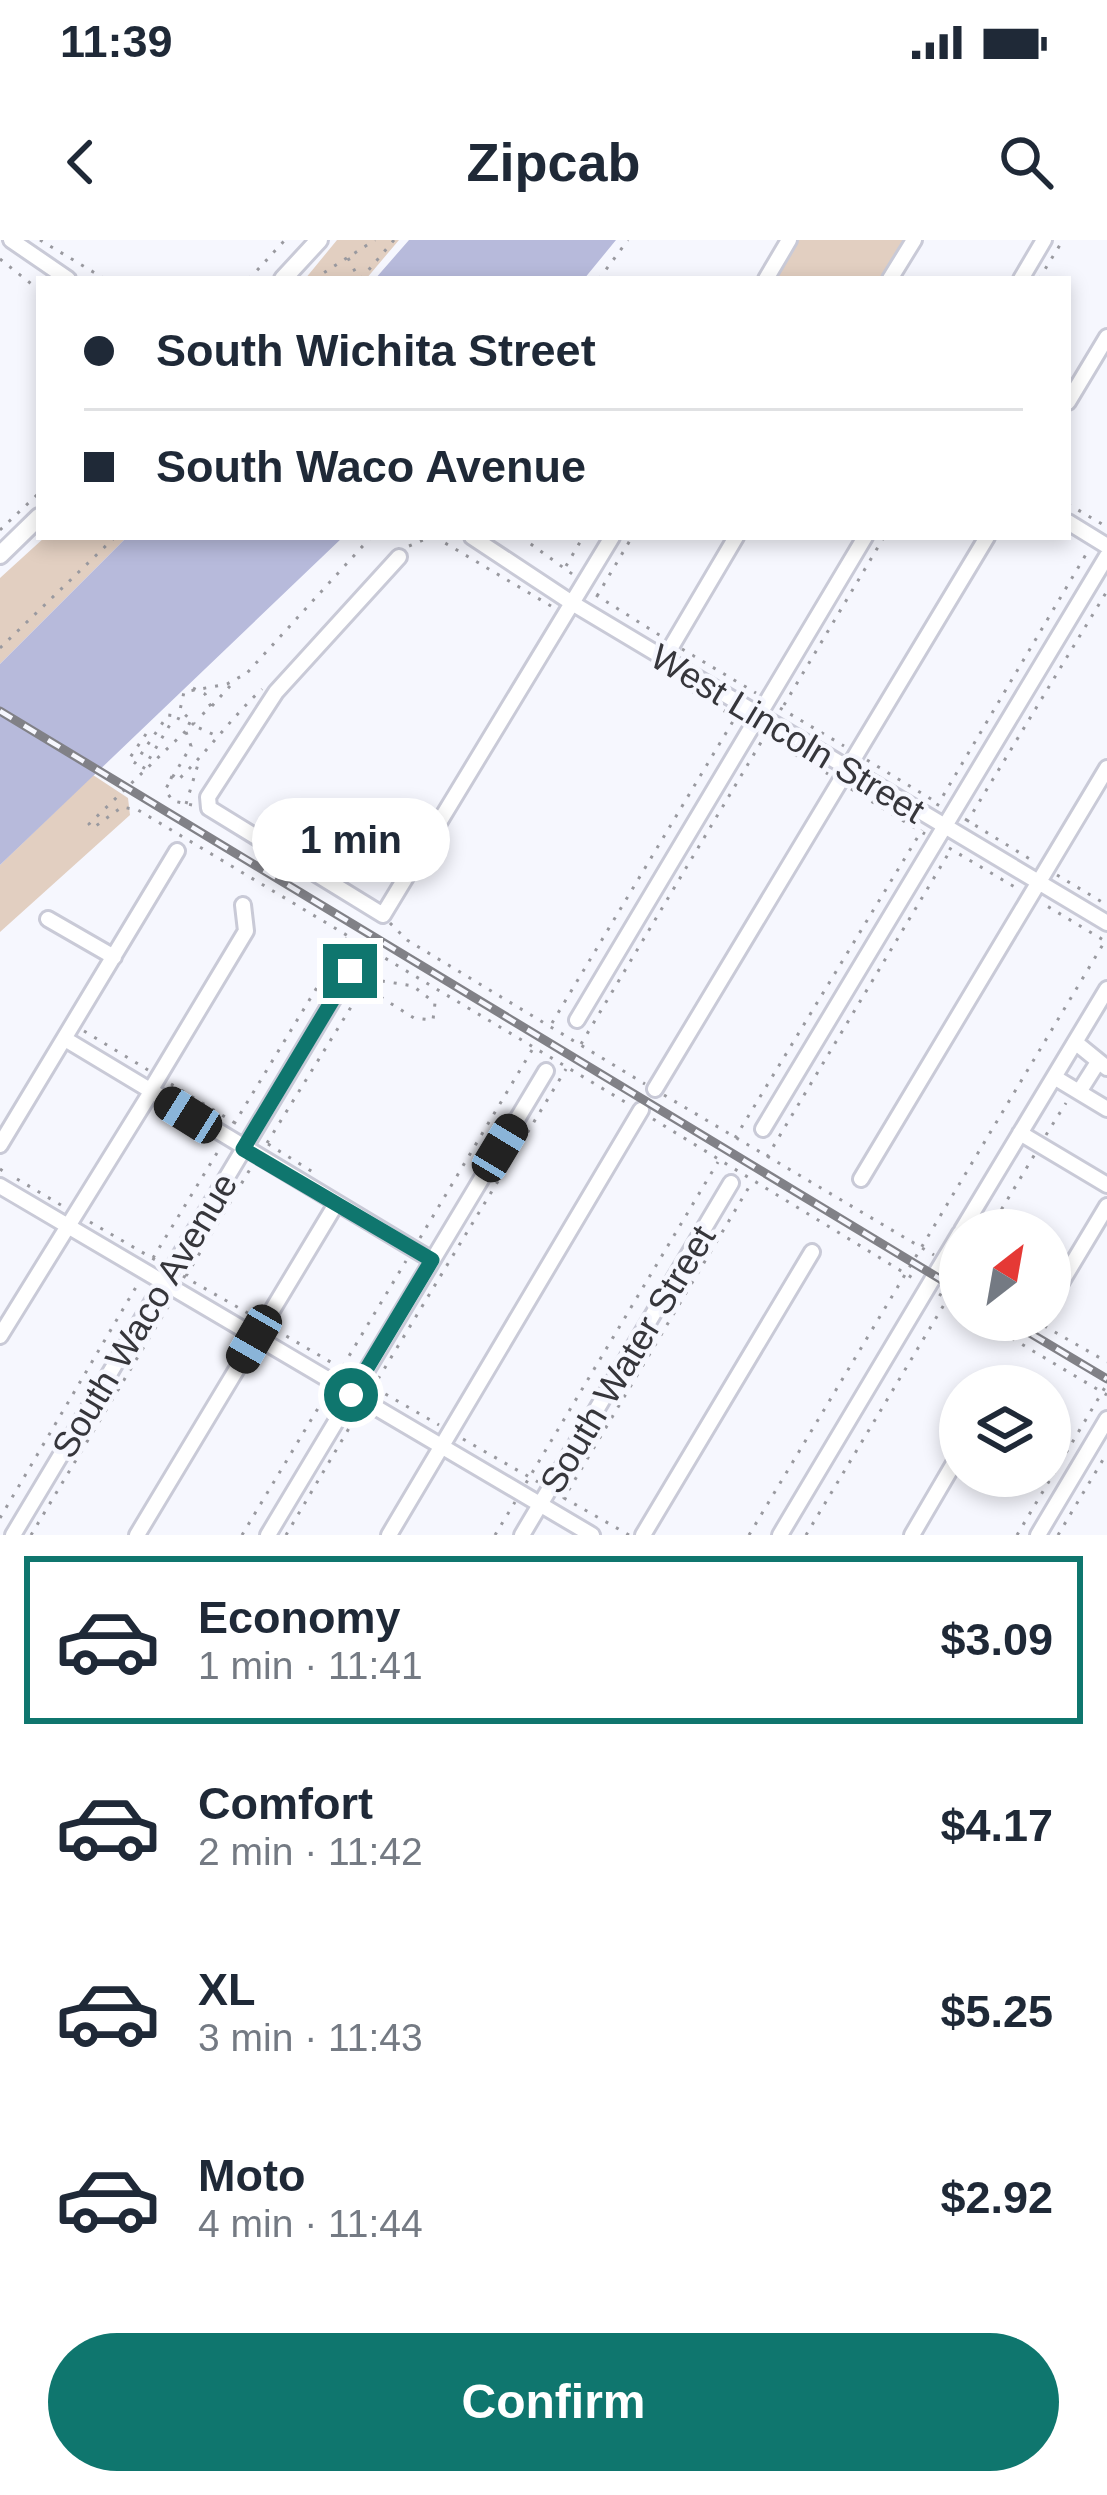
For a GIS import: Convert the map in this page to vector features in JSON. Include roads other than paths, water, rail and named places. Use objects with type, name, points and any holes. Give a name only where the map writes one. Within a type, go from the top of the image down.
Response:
[{"type":"main road","points":[[286,276],[319,240]]},
{"type":"main road","points":[[0,555],[36,520]]},
{"type":"street","points":[[11,240],[64,276]]},
{"type":"street","points":[[768,276],[789,240]]},
{"type":"street","points":[[892,276],[914,240]]},
{"type":"street","points":[[1023,276],[1045,240]]},
{"type":"street","points":[[1071,397],[1107,337]]},
{"type":"street","points":[[1071,523],[1104,531]]},
{"type":"street","name":"West Lincoln Street","points":[[476,540],[569,609],[664,659],[738,712],[926,825],[952,831],[1044,876],[1107,923]]},
{"type":"street","points":[[400,556],[256,717],[208,796],[209,808],[383,915],[610,540]]},
{"type":"street","points":[[664,659],[734,540]]},
{"type":"street","points":[[577,1020],[863,540]]},
{"type":"street","points":[[655,1090],[985,540]]},
{"type":"street","points":[[763,1129],[952,831],[1107,556]]},
{"type":"street","points":[[860,1179],[1107,768]]},
{"type":"street","points":[[0,1145],[177,851]]},
{"type":"street","points":[[0,1336],[246,931],[243,905]]},
{"type":"street","points":[[49,919],[114,957]]},
{"type":"street","name":"South Waco Avenue","points":[[13,1535],[169,1289],[243,1149],[350,971]]},
{"type":"street","points":[[975,1209],[1107,989]]},
{"type":"street","points":[[65,1039],[432,1260]]},
{"type":"street","points":[[1076,1042],[1103,1065],[1077,1090]]},
{"type":"street","points":[[268,1535],[358,1399],[432,1260],[546,1071]]},
{"type":"street","points":[[1054,1077],[1107,1109]]},
{"type":"street","points":[[389,1535],[641,1110]]},
{"type":"street","points":[[1020,1133],[1107,1185]]},
{"type":"street","name":"South Water Street","points":[[522,1535],[541,1504],[557,1494],[731,1183]]},
{"type":"street","points":[[0,1186],[73,1221],[144,1274],[592,1535]]},
{"type":"street","points":[[137,1535],[336,1204]]},
{"type":"street","points":[[1071,1266],[1107,1206]]},
{"type":"street","points":[[643,1535],[812,1252]]},
{"type":"street","points":[[780,1535],[939,1269]]},
{"type":"street","points":[[1038,1535],[1107,1419]]},
{"type":"street","points":[[912,1535],[939,1489]]},
{"type":"water","points":[[409,240],[616,240],[586,276],[378,276]]},
{"type":"water","points":[[124,540],[340,540],[0,865],[0,664]]},
{"type":"railway","points":[[0,711],[939,1278]]},
{"type":"railway","points":[[1043,1341],[1107,1379]]}]
